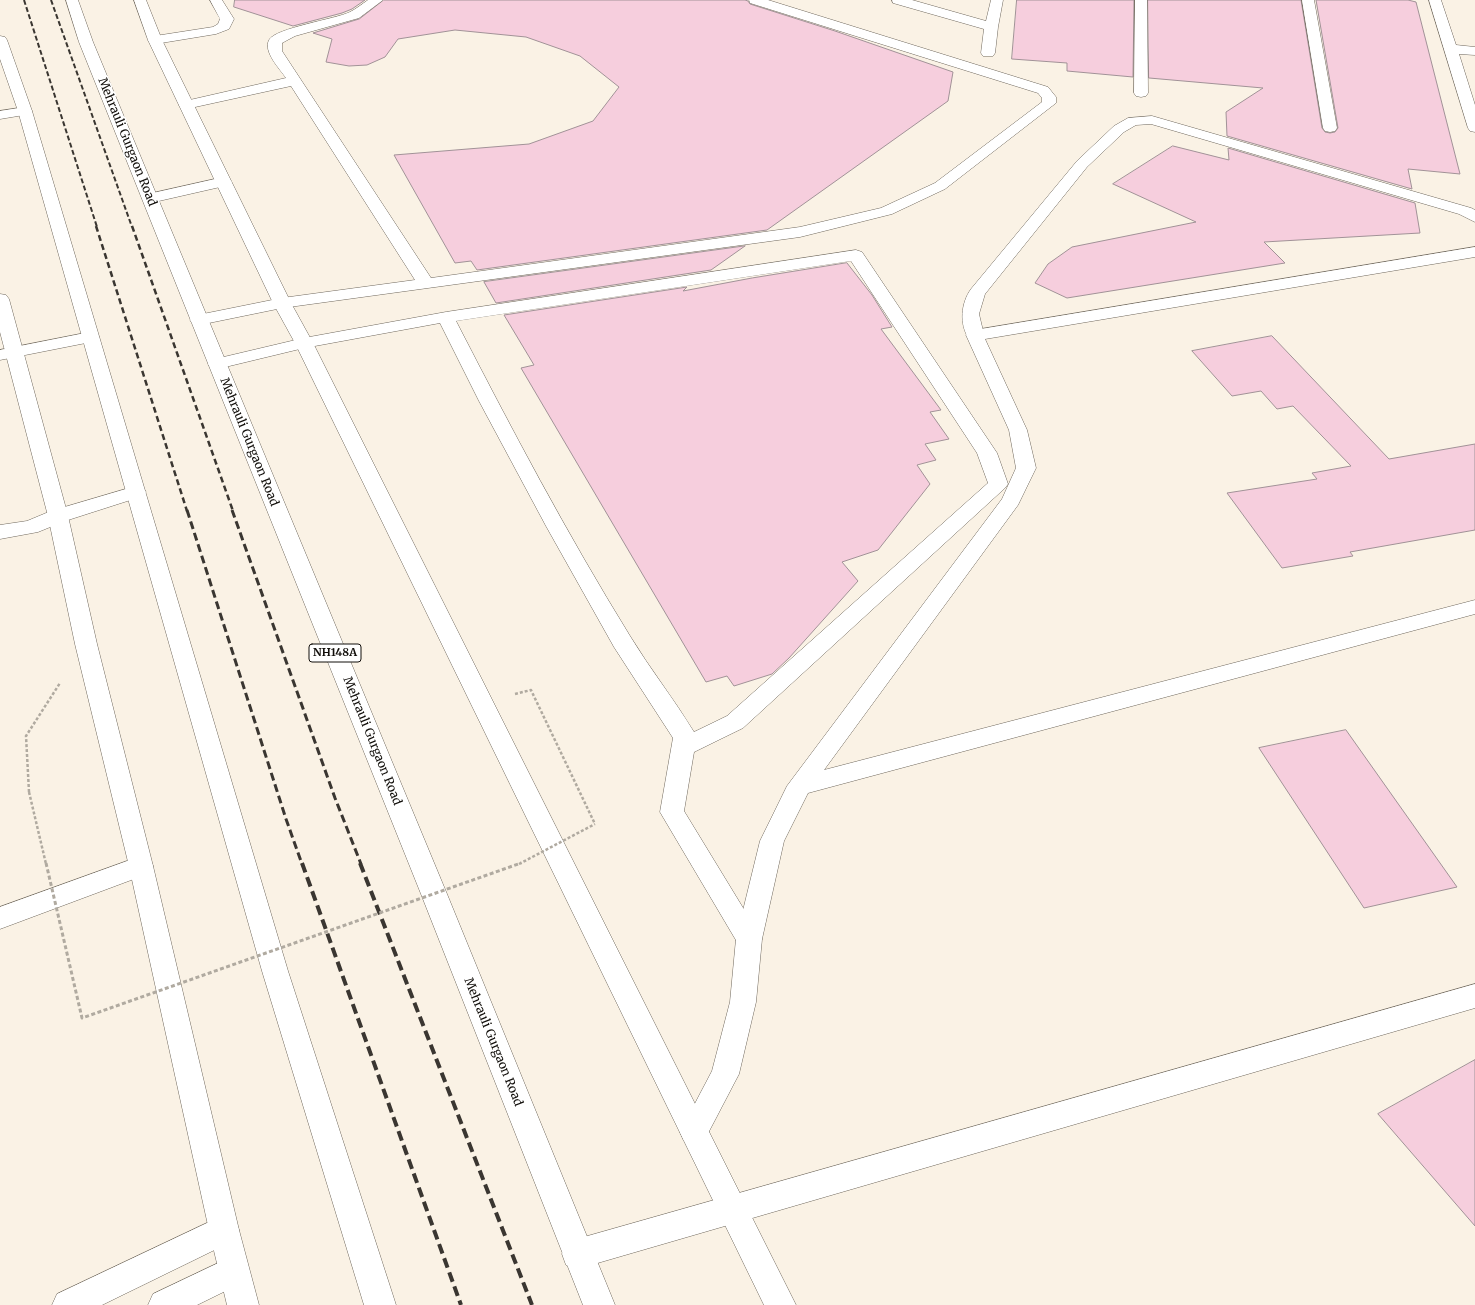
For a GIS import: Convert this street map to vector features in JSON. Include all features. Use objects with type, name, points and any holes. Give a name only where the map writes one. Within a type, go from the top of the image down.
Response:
[{"type":"main road","name":"Mehrauli Gurgaon Road","points":[[72,0],[86,42],[437,901],[599,1305]]},
{"type":"main road","points":[[140,0],[155,40],[282,303],[304,343],[780,1305]]},
{"type":"main road","points":[[155,40],[216,30],[224,26],[227,20],[216,0]]},
{"type":"main road","points":[[377,0],[354,15],[290,33],[275,41],[275,51],[293,81],[425,282]]},
{"type":"main road","points":[[199,320],[282,303],[425,282],[800,232],[886,211],[940,186],[1049,103],[1049,97],[1043,90],[755,0]]},
{"type":"main road","points":[[898,0],[991,27]]},
{"type":"main road","points":[[988,54],[996,0]]},
{"type":"main road","points":[[1141,0],[1141,93]]},
{"type":"main road","points":[[1308,0],[1330,128]]},
{"type":"main road","points":[[1435,0],[1472,112],[1475,128]]},
{"type":"main road","points":[[0,40],[25,111],[275,971],[380,1305]]},
{"type":"main road","points":[[1450,49],[1475,51]]},
{"type":"main road","points":[[186,105],[293,81]]},
{"type":"main road","points":[[0,115],[25,111]]},
{"type":"main road","points":[[694,1132],[725,1074],[743,1002],[749,939],[772,841],[799,786],[1011,501],[1026,468],[1018,430],[975,335],[970,314],[977,293],[1082,164],[1119,129],[1133,121],[1152,120],[1465,211],[1475,217]]},
{"type":"main road","points":[[150,198],[224,182]]},
{"type":"main road","points":[[975,335],[1475,252]]},
{"type":"main road","points":[[217,364],[304,343],[446,316],[856,255],[987,453],[998,484],[735,722],[684,747]]},
{"type":"main road","points":[[1,308],[7,354],[58,516],[86,644],[141,866],[233,1271],[243,1305]]},
{"type":"main road","points":[[446,316],[492,408],[556,526],[622,642],[685,737],[672,812],[749,939]]},
{"type":"main road","points":[[7,354],[90,337]]},
{"type":"main road","points":[[0,548],[31,527],[58,516],[136,492]]},
{"type":"main road","points":[[0,532],[31,527]]},
{"type":"main road","points":[[799,786],[1475,607]]},
{"type":"main road","points":[[0,918],[141,866]]},
{"type":"main road","points":[[578,1254],[1475,996]]},
{"type":"main road","points":[[68,1305],[224,1230]]},
{"type":"main road","points":[[164,1305],[233,1271]]},
{"type":"path","points":[[86,644],[26,736],[29,792],[82,1018],[517,865],[595,824],[531,690]]},
{"type":"building","points":[[235,0],[365,0],[352,9],[342,13],[293,26],[234,7]]},
{"type":"building","points":[[384,0],[745,0],[750,4],[835,31],[953,72],[948,101],[767,230],[477,270],[471,261],[455,263],[394,155],[529,144],[593,121],[619,87],[580,56],[526,37],[455,30],[398,39],[385,57],[367,65],[349,66],[326,62],[332,39],[313,33],[359,19]]},
{"type":"building","points":[[1017,0],[1134,0],[1133,77],[1067,71],[1067,63],[1012,59]]},
{"type":"building","points":[[1148,0],[1301,0],[1322,128],[1325,132],[1330,133],[1335,132],[1338,128],[1316,0],[1408,0],[1416,2],[1460,174],[1408,169],[1412,189],[1227,136],[1226,112],[1263,88],[1149,78]]},
{"type":"building","points":[[1173,146],[1229,160],[1228,148],[1415,203],[1420,233],[1264,242],[1285,263],[1067,298],[1035,283],[1048,264],[1072,247],[1196,222],[1113,184]]},
{"type":"building","points":[[745,246],[711,270],[496,303],[484,282]]},
{"type":"building","points":[[847,263],[872,295],[892,327],[881,329],[941,410],[930,412],[949,439],[925,444],[936,460],[917,465],[930,484],[878,550],[842,562],[858,581],[789,658],[772,674],[734,686],[727,676],[706,682],[521,368],[534,365],[504,315],[687,287],[683,291],[752,278]]},
{"type":"building","points":[[1272,336],[1389,459],[1475,444],[1475,530],[1350,552],[1353,556],[1282,568],[1227,493],[1317,479],[1312,473],[1351,466],[1293,406],[1277,409],[1261,391],[1232,396],[1192,351]]},
{"type":"building","points":[[1346,730],[1457,887],[1364,908],[1259,748]]},
{"type":"building","points":[[1475,1060],[1475,1226],[1378,1114]]},
{"type":"railway","points":[[24,0],[97,227]]},
{"type":"railway","points":[[51,0],[132,227]]},
{"type":"railway","points":[[96,226],[187,511]]},
{"type":"railway","points":[[132,226],[233,511]]},
{"type":"railway","points":[[187,510],[286,819],[302,864]]},
{"type":"railway","points":[[232,510],[335,798],[361,864]]},
{"type":"railway","points":[[302,863],[461,1305]]},
{"type":"railway","points":[[360,863],[532,1305]]}]
